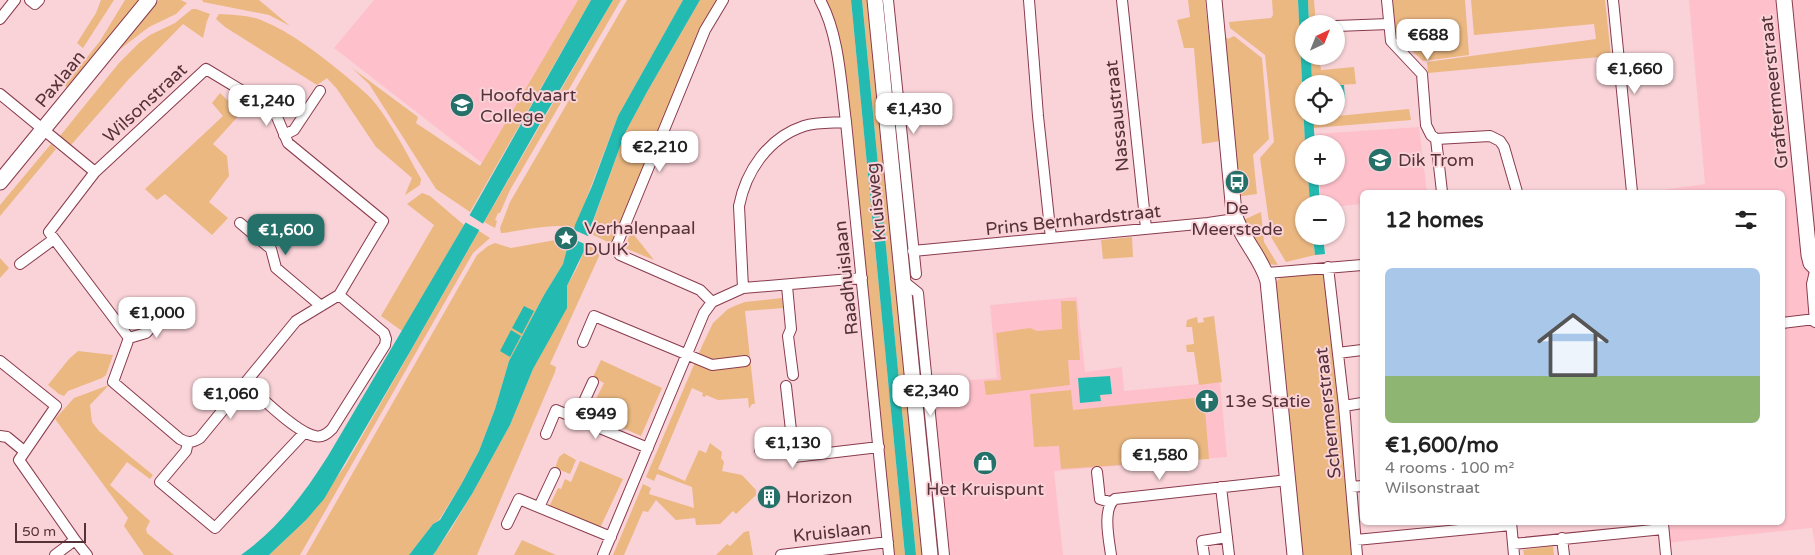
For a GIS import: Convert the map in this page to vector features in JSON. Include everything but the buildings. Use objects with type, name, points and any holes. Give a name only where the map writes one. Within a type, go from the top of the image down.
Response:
[{"type":"street","points":[[0,19],[15,0]]},
{"type":"street","points":[[30,0],[35,4],[39,0]]},
{"type":"street","name":"Paxlaan","points":[[0,182],[149,0]]},
{"type":"street","points":[[712,302],[700,290],[620,255],[615,249],[705,30],[723,0]]},
{"type":"street","name":"Raadhuislaan","points":[[820,0],[828,21],[836,54],[846,122],[889,555]]},
{"type":"street","name":"Kruisweg","points":[[875,0],[910,278],[928,534],[939,553]]},
{"type":"street","name":"Kruisweg","points":[[888,0],[913,251],[910,278],[918,293],[939,553]]},
{"type":"street","points":[[1029,0],[1038,116],[1051,238]]},
{"type":"street","name":"Nassaustraat","points":[[1122,0],[1146,228]]},
{"type":"street","points":[[1214,0],[1235,219],[1266,273],[1295,555]]},
{"type":"street","points":[[1387,0],[1391,41],[1422,74],[1426,125],[1436,139],[1442,190]]},
{"type":"street","points":[[1613,0],[1632,190]]},
{"type":"street","name":"Graftermeerstraat","points":[[1784,0],[1809,256],[1815,269],[1812,284],[1815,321]]},
{"type":"street","points":[[1345,26],[1389,24]]},
{"type":"street","name":"Wilsonstraat","points":[[54,239],[49,232],[95,172],[206,69],[274,110],[288,143],[383,221],[339,295],[296,321],[200,438],[193,442],[188,442],[186,451],[160,482],[215,528],[304,433]]},
{"type":"street","points":[[284,135],[294,130],[320,91]]},
{"type":"street","points":[[0,94],[95,172]]},
{"type":"street","points":[[743,288],[739,206],[752,170],[770,148],[791,132],[816,124],[846,122]]},
{"type":"street","points":[[1436,139],[1490,136],[1495,138],[1504,147],[1516,190]]},
{"type":"street","name":"Prins Bernhardstraat","points":[[913,251],[1235,219]]},
{"type":"street","points":[[240,223],[272,249],[276,268],[321,306]]},
{"type":"street","points":[[20,264],[54,239],[128,338]]},
{"type":"street","points":[[1266,273],[1360,265]]},
{"type":"street","name":"Schermerstraat","points":[[1328,268],[1344,406],[1357,555]]},
{"type":"street","points":[[603,555],[704,313],[712,302],[743,288],[788,286],[862,278]]},
{"type":"street","points":[[788,286],[792,329],[788,336],[793,375]]},
{"type":"street","points":[[246,384],[304,433],[316,437],[325,435],[332,429],[385,345],[386,339],[384,333],[339,295]]},
{"type":"street","points":[[128,338],[146,333],[166,310]]},
{"type":"street","points":[[583,342],[594,316],[712,365],[745,361]]},
{"type":"street","points":[[1785,322],[1815,321]]},
{"type":"street","points":[[128,338],[113,382],[180,439],[188,442]]},
{"type":"street","points":[[1338,353],[1360,350]]},
{"type":"street","points":[[0,361],[56,406],[19,460],[87,555]]},
{"type":"street","points":[[576,419],[593,382]]},
{"type":"street","points":[[786,386],[794,456],[879,447]]},
{"type":"street","points":[[1344,406],[1360,404]]},
{"type":"street","points":[[546,434],[556,410],[648,448]]},
{"type":"street","points":[[0,436],[7,437],[24,451]]},
{"type":"street","points":[[760,450],[793,446]]},
{"type":"street","points":[[1096,472],[1100,499],[1110,502]]},
{"type":"street","points":[[539,507],[555,473]]},
{"type":"street","points":[[1111,555],[1107,511],[1110,502],[1115,499],[1288,480]]},
{"type":"street","points":[[1351,486],[1360,486]]},
{"type":"street","points":[[1221,487],[1229,555]]},
{"type":"street","points":[[507,524],[519,499],[611,537]]},
{"type":"street","points":[[1431,525],[1432,534]]},
{"type":"street","points":[[1356,540],[1432,534],[1503,525]]},
{"type":"street","points":[[1511,525],[1514,550],[1562,538],[1663,526],[1666,555]]},
{"type":"street","points":[[1204,555],[1202,541],[1226,537]]},
{"type":"street","points":[[1562,538],[1564,555]]},
{"type":"street","points":[[55,555],[75,540]]},
{"type":"street","name":"Kruislaan","points":[[781,555],[888,542]]},
{"type":"shaded area","points":[[101,0],[114,0],[83,48],[77,43],[96,13]]},
{"type":"shaded area","points":[[125,0],[140,0],[67,88],[65,85],[100,41]]},
{"type":"shaded area","points":[[159,0],[181,0],[187,3],[176,14],[149,27],[119,50]]},
{"type":"shaded area","points":[[202,0],[259,0],[290,26],[269,15],[203,2]]},
{"type":"shaded area","name":"Hoofdvaart College","points":[[374,0],[578,0],[482,163],[334,48]]},
{"type":"shaded area","points":[[578,0],[591,0],[470,212],[436,189],[369,84],[352,68],[418,117],[416,123],[480,166]]},
{"type":"shaded area","points":[[613,0],[621,0],[510,190],[495,220],[497,221],[495,228],[484,222]]},
{"type":"shaded area","points":[[627,0],[683,0],[618,116],[575,228],[548,226],[501,233],[500,228],[510,202]]},
{"type":"shaded area","points":[[700,0],[717,0],[700,29],[612,244],[589,233],[625,133]]},
{"type":"shaded area","points":[[825,0],[851,0],[905,555],[894,555],[847,98]]},
{"type":"shaded area","points":[[862,0],[870,0],[926,555],[916,555]]},
{"type":"shaded area","points":[[1188,0],[1205,0],[1220,141],[1202,144],[1194,48],[1184,48],[1177,20],[1190,17]]},
{"type":"shaded area","points":[[1272,0],[1298,0],[1299,15],[1295,15],[1295,65],[1301,65],[1302,75],[1295,75],[1295,125],[1304,125],[1305,135],[1295,135],[1295,185],[1309,185],[1309,195],[1295,195],[1295,245],[1314,245],[1315,255],[1286,262],[1271,237],[1260,158],[1274,142],[1265,55],[1230,28],[1229,22],[1271,18],[1273,15]]},
{"type":"shaded area","points":[[1308,0],[1314,0],[1315,15],[1309,15]]},
{"type":"shaded area","points":[[1393,0],[1465,0],[1469,55],[1423,61],[1396,36]]},
{"type":"shaded area","points":[[1471,0],[1605,0],[1611,56],[1428,73],[1427,62],[1596,39],[1594,24],[1474,35]]},
{"type":"shaded area","points":[[1689,0],[1815,0],[1815,546],[1812,528],[1665,543],[1662,525],[1785,525],[1785,190],[1664,190],[1705,184]]},
{"type":"shaded area","points":[[192,9],[210,14],[203,38],[183,24],[128,80],[71,145],[60,136],[119,63],[139,43],[150,35],[175,23]]},
{"type":"shaded area","points":[[219,14],[251,17],[273,25],[306,45],[358,86],[372,99],[400,140],[421,179],[420,185],[405,195],[412,178],[376,147],[337,89],[327,78],[317,85],[225,27],[216,19]]},
{"type":"shaded area","points":[[1223,34],[1228,39],[1234,36],[1262,58],[1269,139],[1253,155],[1257,194],[1235,197]]},
{"type":"shaded area","points":[[1311,65],[1320,65],[1321,70],[1354,67],[1356,84],[1345,85],[1345,75],[1312,75]]},
{"type":"shaded area","points":[[220,93],[241,113],[213,144],[227,156],[229,176],[209,202],[228,218],[212,235],[165,194],[157,200],[145,189],[223,116],[212,103]]},
{"type":"shaded area","points":[[1409,109],[1411,120],[1313,128],[1313,125],[1345,125],[1345,115]]},
{"type":"shaded area","name":"Dik Trom","points":[[1419,127],[1427,190],[1360,190],[1360,209],[1359,204],[1345,206],[1345,195],[1320,195],[1320,185],[1345,185],[1345,135],[1316,135]]},
{"type":"shaded area","points":[[51,144],[56,149],[0,216],[0,205]]},
{"type":"shaded area","points":[[422,193],[430,196],[464,225],[402,331],[381,316],[434,225],[407,204]]},
{"type":"shaded area","points":[[1261,212],[1264,242],[1278,265],[1267,264],[1241,221]]},
{"type":"shaded area","points":[[479,231],[490,238],[473,253],[300,555],[269,555],[306,520],[345,466]]},
{"type":"shaded area","points":[[631,231],[654,260],[625,248]]},
{"type":"shaded area","points":[[1132,237],[1133,257],[1103,259],[1101,240]]},
{"type":"shaded area","points":[[561,239],[569,241],[563,264],[544,295],[509,361],[495,409],[479,451],[439,520],[433,524],[409,555],[306,555],[477,255],[495,243],[511,248]]},
{"type":"shaded area","points":[[587,243],[600,254],[550,364],[556,367],[555,372],[477,555],[433,555],[472,494],[510,425],[533,369],[566,308],[567,286],[578,266]]},
{"type":"shaded area","points":[[0,258],[9,268],[0,278]]},
{"type":"shaded area","points":[[1326,272],[1353,555],[1301,555],[1276,282],[1283,275]]},
{"type":"shaded area","points":[[1077,297],[1085,372],[1122,367],[1124,391],[1220,382],[1227,457],[1054,471],[1063,555],[938,555],[920,384],[997,378],[990,305]]},
{"type":"shaded area","points":[[782,298],[783,308],[745,311],[755,404],[752,404],[749,409],[748,398],[718,400],[706,395],[705,397],[702,396],[703,393],[692,388],[658,469],[685,481],[699,450],[706,453],[710,443],[722,452],[721,458],[724,462],[722,471],[742,475],[756,490],[756,495],[736,514],[733,511],[720,524],[696,525],[695,518],[676,520],[656,500],[648,512],[643,511],[624,555],[613,555],[643,484],[651,488],[649,494],[694,508],[692,487],[657,474],[654,481],[646,477],[713,323],[728,309],[745,302]]},
{"type":"shaded area","points":[[1061,301],[1076,301],[1080,360],[1068,360],[1070,385],[986,395],[984,381],[1001,380],[996,333],[1030,328],[1037,331],[1062,329]]},
{"type":"shaded area","points":[[1214,316],[1222,382],[1199,385],[1194,352],[1187,352],[1186,345],[1194,344],[1192,327],[1186,327],[1187,320],[1197,317],[1198,323],[1204,322],[1203,318]]},
{"type":"shaded area","points":[[78,351],[113,355],[106,375],[68,391],[64,396],[48,385]]},
{"type":"shaded area","points":[[601,360],[662,388],[641,436],[589,413],[604,383],[593,377]]},
{"type":"shaded area","points":[[109,385],[90,405],[92,422],[99,431],[153,475],[150,479],[127,462],[110,485],[150,521],[146,529],[147,533],[174,555],[144,555],[124,526],[128,518],[55,419],[74,398]]},
{"type":"shaded area","points":[[1071,390],[1073,410],[1204,397],[1209,459],[1061,469],[1059,446],[1034,447],[1030,394]]},
{"type":"shaded area","points":[[564,453],[576,460],[570,474],[555,468],[559,457]]},
{"type":"shaded area","points":[[580,461],[623,479],[600,528],[549,507],[558,488],[561,489],[565,479],[571,482]]},
{"type":"shaded area","points":[[749,531],[753,555],[716,555],[727,544],[730,546],[744,532]]},
{"type":"shaded area","points":[[522,540],[556,555],[514,555]]},
{"type":"shaded area","points":[[1553,546],[1554,555],[1524,555],[1523,550]]},
{"type":"water","points":[[591,0],[613,0],[324,499],[306,520],[269,555],[241,555],[255,545],[279,522],[328,456],[464,225]]},
{"type":"water","points":[[683,0],[700,0],[625,133],[590,229],[585,249],[567,286],[567,308],[533,369],[510,425],[472,494],[433,555],[409,555],[433,524],[440,520],[479,451],[495,409],[509,361],[544,295],[563,264],[569,241],[572,238],[575,225],[592,186],[618,116]]},
{"type":"water","points":[[851,0],[862,0],[916,555],[905,555]]},
{"type":"water","points":[[1298,0],[1308,0],[1309,15],[1299,15]]},
{"type":"water","points":[[1301,65],[1311,65],[1312,75],[1302,75]]},
{"type":"water","points":[[1304,125],[1314,125],[1314,135],[1305,135]]},
{"type":"water","points":[[1309,185],[1319,185],[1319,195],[1309,195]]},
{"type":"water","points":[[1314,245],[1324,245],[1325,254],[1315,255]]},
{"type":"water","points":[[524,306],[534,311],[522,334],[512,328]]},
{"type":"water","points":[[511,330],[521,336],[510,357],[500,351]]},
{"type":"water","points":[[1110,376],[1112,394],[1100,395],[1101,401],[1080,403],[1078,378]]},
{"type":"pier","points":[[466,213],[485,225],[481,231],[463,221]]},
{"type":"pier","points":[[572,229],[590,237],[587,245],[569,237]]},
{"type":"place","name":"Hoofdvaart College","points":[[462,105]]},
{"type":"place","name":"Dik Trom","points":[[1380,160]]},
{"type":"place","name":"De Meerstede","points":[[1237,182]]},
{"type":"place","name":"Verhalenpaal DUIK","points":[[566,238]]},
{"type":"place","name":"13e Statie","points":[[1207,401]]},
{"type":"place","name":"Het Kruispunt","points":[[985,463]]},
{"type":"place","name":"Horizon","points":[[769,497]]}]
